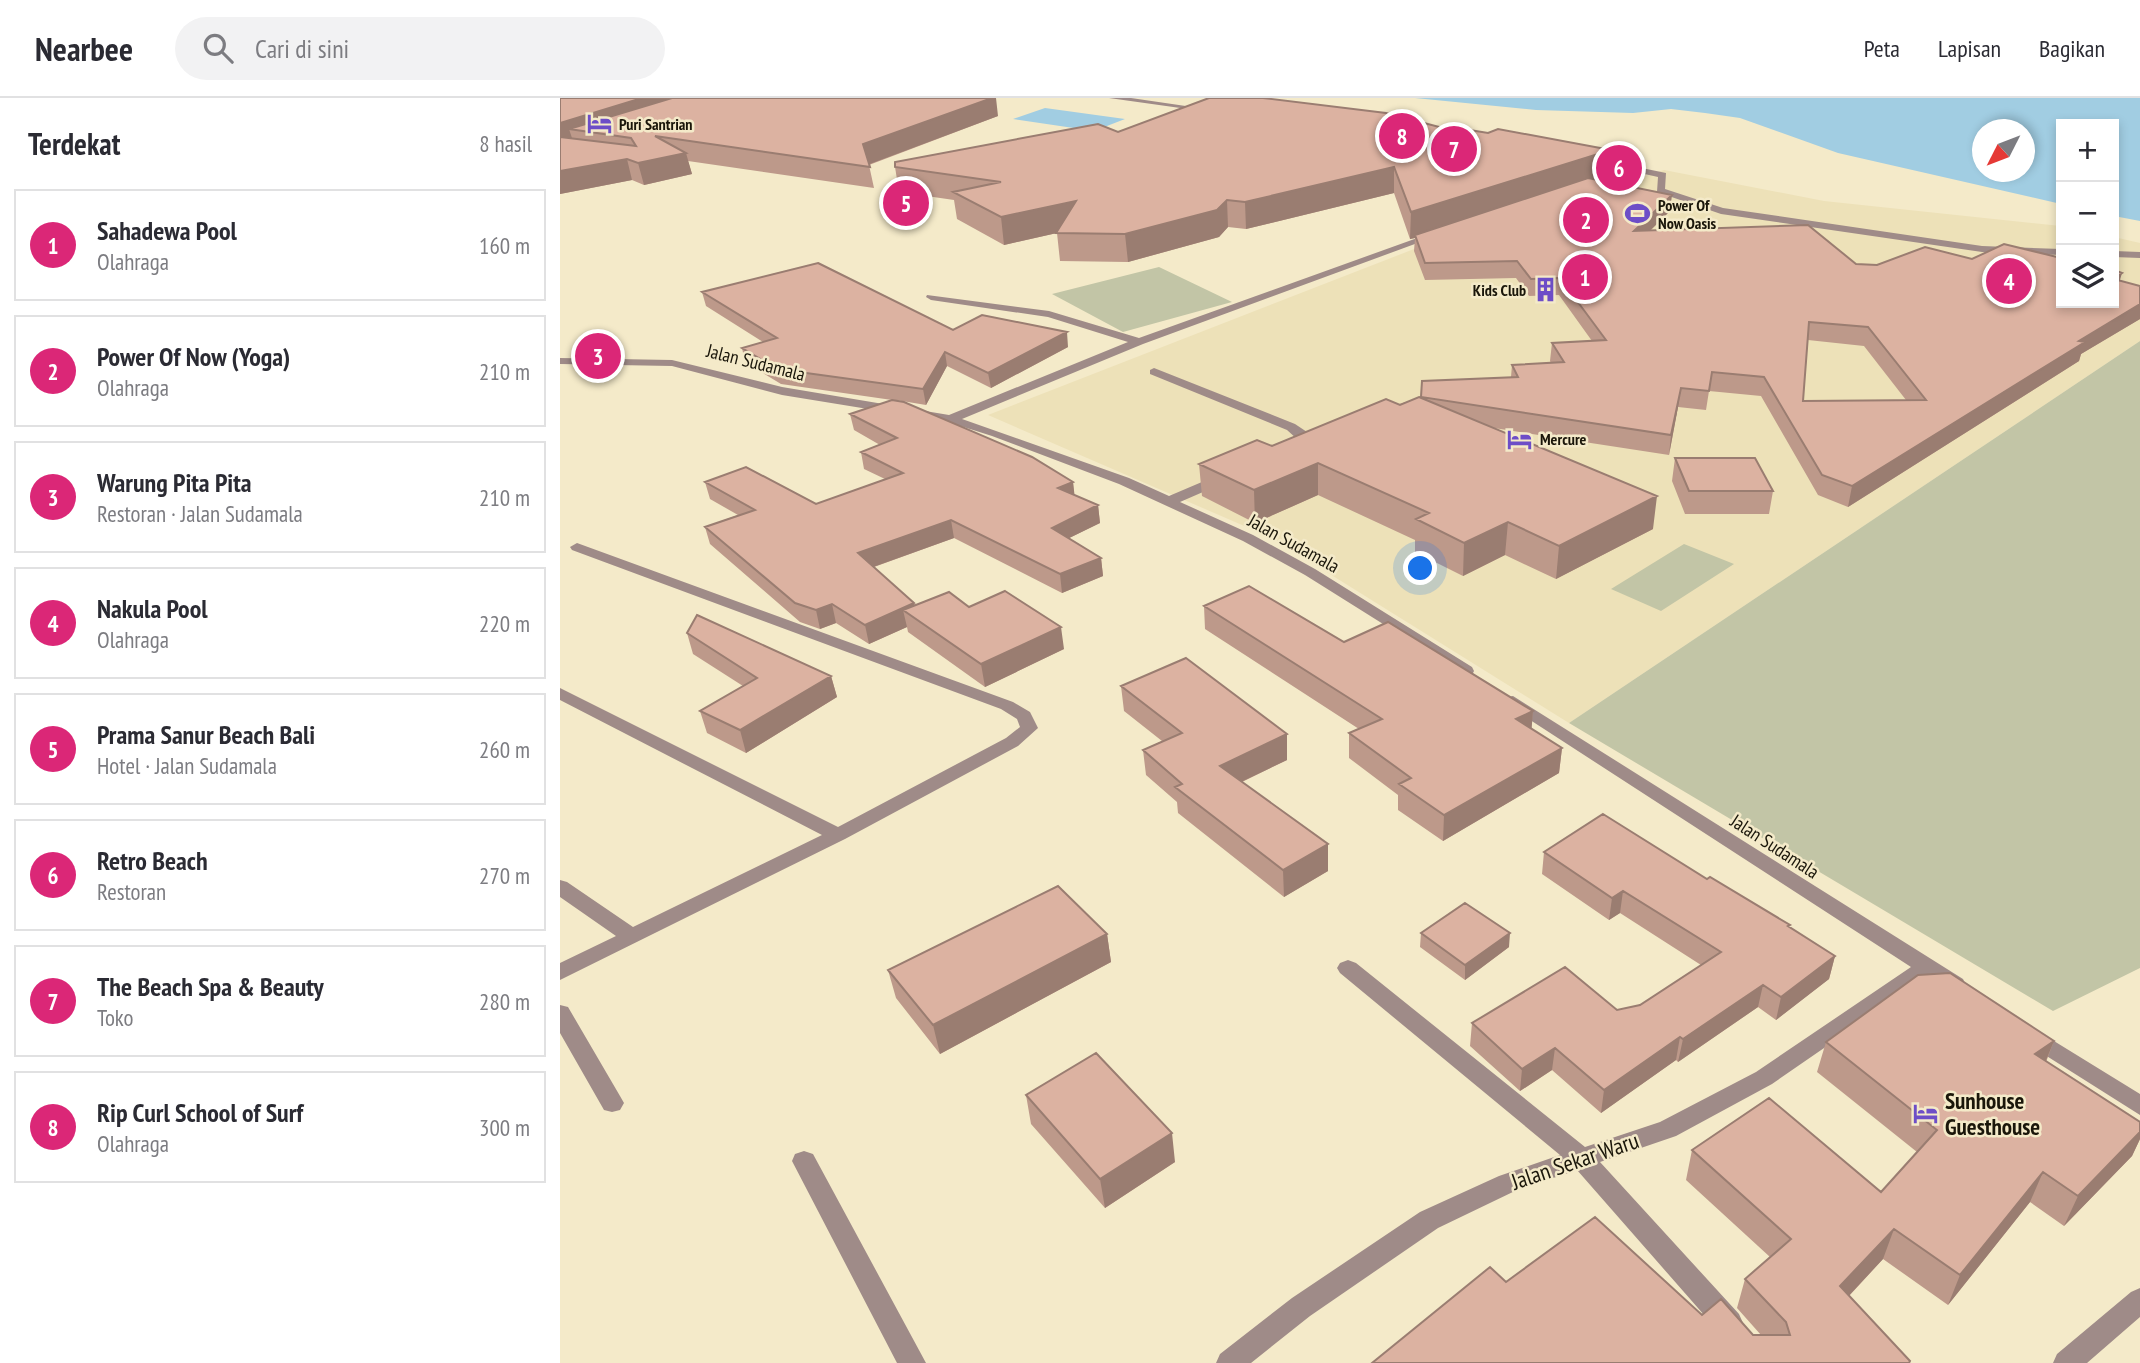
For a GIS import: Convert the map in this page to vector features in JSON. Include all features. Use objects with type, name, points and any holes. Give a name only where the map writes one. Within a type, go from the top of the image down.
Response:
[{"type":"street","points":[[1113,98],[1222,111]]},
{"type":"street","points":[[1572,156],[1663,175],[1660,190],[1721,211],[1982,248],[2056,252]]},
{"type":"street","points":[[1574,189],[1640,170]]},
{"type":"street","points":[[950,419],[1139,342],[1453,228]]},
{"type":"street","points":[[2119,254],[2140,255]]},
{"type":"street","points":[[931,298],[1049,314],[1139,342]]},
{"type":"street","name":"Jalan Sudamala","points":[[560,361],[672,363],[793,393],[950,419],[996,433],[1170,501],[1310,572],[1480,680]]},
{"type":"street","points":[[1154,372],[1291,427],[1303,435],[1302,443],[1282,453]]},
{"type":"street","points":[[1170,501],[1233,474]]},
{"type":"street","points":[[560,972],[838,835],[1012,742],[1029,728],[1027,718],[1021,712],[988,698],[577,547]]},
{"type":"street","points":[[560,693],[838,835]]},
{"type":"street","name":"Jalan Sudamala","points":[[1504,695],[1972,997]]},
{"type":"street","points":[[560,887],[632,937]]},
{"type":"street","name":"Jalan Sekar Waru","points":[[1230,1363],[1301,1307],[1429,1220],[1508,1183],[1668,1129],[1764,1078],[1927,967]]},
{"type":"street","points":[[1348,968],[1581,1157],[1746,1342]]},
{"type":"street","points":[[560,1013],[612,1103]]},
{"type":"street","points":[[2017,1026],[2140,1106]]},
{"type":"street","points":[[804,1161],[912,1363]]},
{"type":"street","points":[[2067,1363],[2140,1300]]},
{"type":"shaded area","name":"Mercure","points":[[1664,170],[1824,201],[2056,225],[2056,308],[2119,308],[2119,238],[2140,243],[2140,341],[1569,723],[1272,538],[988,415],[1432,242]]},
{"type":"green space","points":[[1159,267],[1232,302],[1123,332],[1052,294]]},
{"type":"green space","points":[[2140,341],[2140,968],[2053,1011],[1569,723]]},
{"type":"green space","points":[[1684,544],[1734,564],[1661,611],[1611,589]]},
{"type":"water","points":[[1415,98],[2140,98],[2140,221],[2119,217],[2119,119],[2056,119],[2056,203],[1838,153],[1740,118],[1671,109],[1633,113],[1536,110]]},
{"type":"water","points":[[1045,108],[1125,119],[1094,131],[1013,119]]},
{"type":"building","points":[[560,98],[642,98],[560,123]]},
{"type":"building","points":[[672,98],[992,98],[863,144],[870,167],[655,136],[686,153],[638,163],[627,159],[560,171],[560,137],[636,146],[631,138],[569,129]]},
{"type":"building","points":[[1209,98],[1263,98],[1386,113],[1462,133],[1470,130],[1488,133],[1498,129],[1611,150],[1411,212],[1394,167],[1245,202],[1227,200],[1217,210],[1125,234],[1056,233],[1076,201],[1001,217],[953,192],[1001,182],[895,167],[895,162],[1098,124],[1118,132]]},
{"type":"building","points":[[1588,178],[1672,195],[1634,231],[1808,225],[1856,264],[1877,265],[1925,247],[1972,259],[2004,244],[2056,257],[2056,308],[2119,308],[2119,280],[2140,286],[2140,304],[2079,341],[2085,342],[1852,486],[1822,475],[1764,377],[1712,372],[1709,391],[1681,388],[1671,435],[1421,397],[1422,381],[1518,377],[1512,365],[1564,362],[1552,343],[1606,340],[1560,278],[1531,279],[1517,261],[1425,263],[1415,235]],"holes":[[[1809,322],[1868,327],[1926,400],[1803,401]]]},
{"type":"building","points":[[818,263],[953,330],[982,315],[1067,332],[988,373],[945,352],[923,389],[777,369],[742,348],[777,338],[702,292]]},
{"type":"building","points":[[1419,397],[1657,496],[1559,546],[1508,522],[1464,543],[1416,519],[1429,513],[1318,463],[1254,490],[1199,464],[1257,440],[1272,446],[1386,399],[1400,405]]},
{"type":"building","points":[[892,400],[904,402],[1032,457],[1073,482],[1058,488],[1098,505],[1052,528],[1101,558],[1060,574],[951,520],[858,553],[914,603],[865,625],[832,604],[816,610],[795,603],[705,527],[755,510],[705,482],[746,467],[816,504],[903,473],[861,452],[897,438],[850,414]]},
{"type":"building","points":[[1675,458],[1755,458],[1773,491],[1689,491]]},
{"type":"building","points":[[1249,586],[1344,642],[1388,622],[1533,711],[1516,719],[1562,748],[1444,815],[1399,784],[1411,778],[1349,733],[1382,719],[1204,606]]},
{"type":"building","points":[[1005,591],[1061,627],[981,664],[903,610],[949,592],[969,607]]},
{"type":"building","points":[[697,615],[831,676],[740,730],[700,711],[757,678],[687,633]]},
{"type":"building","points":[[1186,658],[1287,734],[1220,766],[1328,844],[1283,870],[1175,787],[1182,784],[1143,750],[1182,733],[1121,686]]},
{"type":"building","points":[[1603,814],[1707,879],[1710,877],[1790,925],[1788,926],[1835,956],[1781,997],[1763,985],[1683,1039],[1680,1037],[1604,1090],[1555,1048],[1522,1069],[1472,1023],[1565,967],[1617,1010],[1640,1005],[1721,952],[1623,891],[1612,898],[1544,852]]},
{"type":"building","points":[[1058,886],[1107,934],[933,1025],[888,970]]},
{"type":"building","points":[[1465,903],[1510,933],[1465,965],[1421,933]]},
{"type":"building","points":[[1950,973],[2054,1041],[2035,1054],[2140,1122],[2140,1132],[2078,1196],[2043,1172],[1960,1275],[1894,1229],[1840,1286],[1909,1363],[1372,1363],[1490,1267],[1506,1282],[1595,1217],[1702,1315],[1721,1299],[1753,1335],[1790,1335],[1786,1322],[1745,1279],[1791,1239],[1692,1150],[1769,1098],[1881,1192],[1937,1130],[1826,1042],[1918,975]]},
{"type":"building","points":[[1096,1053],[1172,1133],[1100,1179],[1026,1095]]},
{"type":"place","name":"Puri Santrian","points":[[599,124]]},
{"type":"place","name":"Rip Curl School of Surf","points":[[1402,136]]},
{"type":"place","name":"The Beach Spa & Beauty","points":[[1454,149]]},
{"type":"place","name":"Retro Beach","points":[[1619,168]]},
{"type":"place","name":"Prama Sanur Beach Bali","points":[[906,203]]},
{"type":"place","name":"Power Of Now Oasis","points":[[1638,214]]},
{"type":"place","name":"Power Of Now (Yoga)","points":[[1586,220]]},
{"type":"place","name":"Sahadewa Pool","points":[[1585,277]]},
{"type":"place","name":"Nakula Pool","points":[[2009,281]]},
{"type":"place","name":"Kids Club","points":[[1546,290]]},
{"type":"place","name":"Warung Pita Pita","points":[[598,356]]},
{"type":"place","name":"Mercure","points":[[1520,439]]},
{"type":"place","name":"Sunhouse Guesthouse","points":[[1925,1114]]}]
